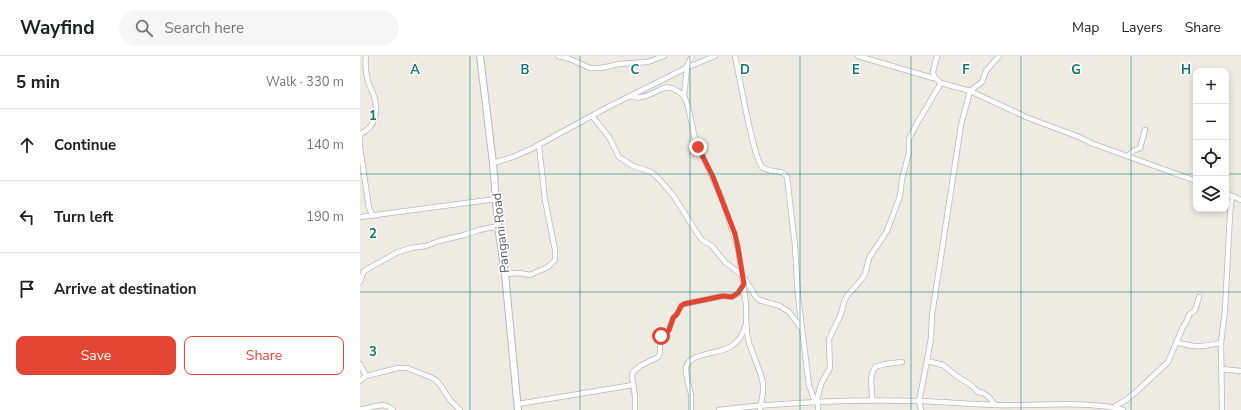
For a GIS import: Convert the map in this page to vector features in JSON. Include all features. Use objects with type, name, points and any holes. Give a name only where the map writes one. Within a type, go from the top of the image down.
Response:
[{"type":"main road","name":"Pangani Road","points":[[480,56],[493,163],[498,226],[505,274],[518,407]]},
{"type":"street","points":[[366,56],[367,80],[375,100],[376,111],[371,126],[365,132],[360,133],[360,147],[369,208],[374,216]]},
{"type":"street","points":[[558,56],[570,59],[590,68],[648,62],[664,56]]},
{"type":"street","points":[[692,56],[686,68],[684,96],[698,147],[716,184],[735,234],[744,284],[746,325],[763,384],[760,408]]},
{"type":"street","points":[[493,163],[513,157],[539,145],[630,96],[686,68],[715,56]]},
{"type":"street","points":[[735,56],[750,130],[760,163],[766,169],[781,172],[786,174],[787,177],[795,246],[798,296],[809,385],[818,410]]},
{"type":"street","points":[[858,56],[933,78],[934,77],[941,83],[970,91],[1026,117],[1079,136],[1091,143],[1193,180]]},
{"type":"street","points":[[934,77],[933,72],[937,56]]},
{"type":"street","points":[[921,410],[919,401],[931,338],[932,315],[961,125],[970,91],[982,82],[986,71],[999,56]]},
{"type":"street","points":[[816,401],[822,382],[830,368],[828,339],[841,314],[847,296],[862,279],[865,274],[869,258],[887,231],[900,196],[902,179],[909,153],[909,139],[919,119],[941,83]]},
{"type":"street","points":[[630,96],[640,97],[667,87],[674,88],[684,96]]},
{"type":"street","points":[[592,116],[609,137],[619,157],[633,166],[652,172],[657,177],[673,195],[702,240],[712,246],[725,262],[742,276],[756,297],[762,301],[780,306],[789,312],[802,329]]},
{"type":"street","points":[[1128,156],[1133,151],[1140,148],[1145,130]]},
{"type":"street","points":[[505,274],[519,273],[530,275],[548,266],[555,260],[555,250],[545,200],[539,145]]},
{"type":"street","points":[[1229,194],[1241,200]]},
{"type":"street","points":[[1222,410],[1221,343],[1225,310],[1232,196]]},
{"type":"street","points":[[360,218],[496,199]]},
{"type":"street","points":[[360,282],[364,271],[398,252],[426,246],[439,240],[498,226]]},
{"type":"street","points":[[635,410],[632,376],[635,370],[658,356],[660,353],[661,336],[669,330],[673,318],[681,306],[687,303],[723,296],[732,297],[738,293],[744,284]]},
{"type":"street","points":[[1114,407],[1137,391],[1168,362],[1183,327],[1190,315],[1195,310],[1199,297]]},
{"type":"street","points":[[691,410],[691,395],[686,369],[687,364],[695,357],[719,352],[729,348],[741,337],[746,325]]},
{"type":"street","points":[[1176,343],[1182,343],[1187,346],[1196,346],[1221,343]]},
{"type":"street","points":[[927,361],[943,365],[971,385],[978,392],[989,397],[996,405]]},
{"type":"street","points":[[872,401],[870,379],[873,369],[881,364],[902,362]]},
{"type":"street","points":[[360,364],[366,376]]},
{"type":"street","points":[[360,381],[366,376],[398,368],[407,368],[436,380],[450,400],[460,410]]},
{"type":"street","points":[[1222,370],[1241,372]]},
{"type":"street","points":[[518,407],[633,385]]},
{"type":"street","points":[[719,410],[760,408],[816,401],[919,401],[996,405],[1079,404],[1114,407],[1123,410]]},
{"type":"street","points":[[360,409],[382,404],[387,405],[393,410]]},
{"type":"route","points":[[661,336],[669,330],[674,316],[684,304],[723,296],[732,297],[738,293],[744,284],[735,234],[713,177],[698,147]]}]
